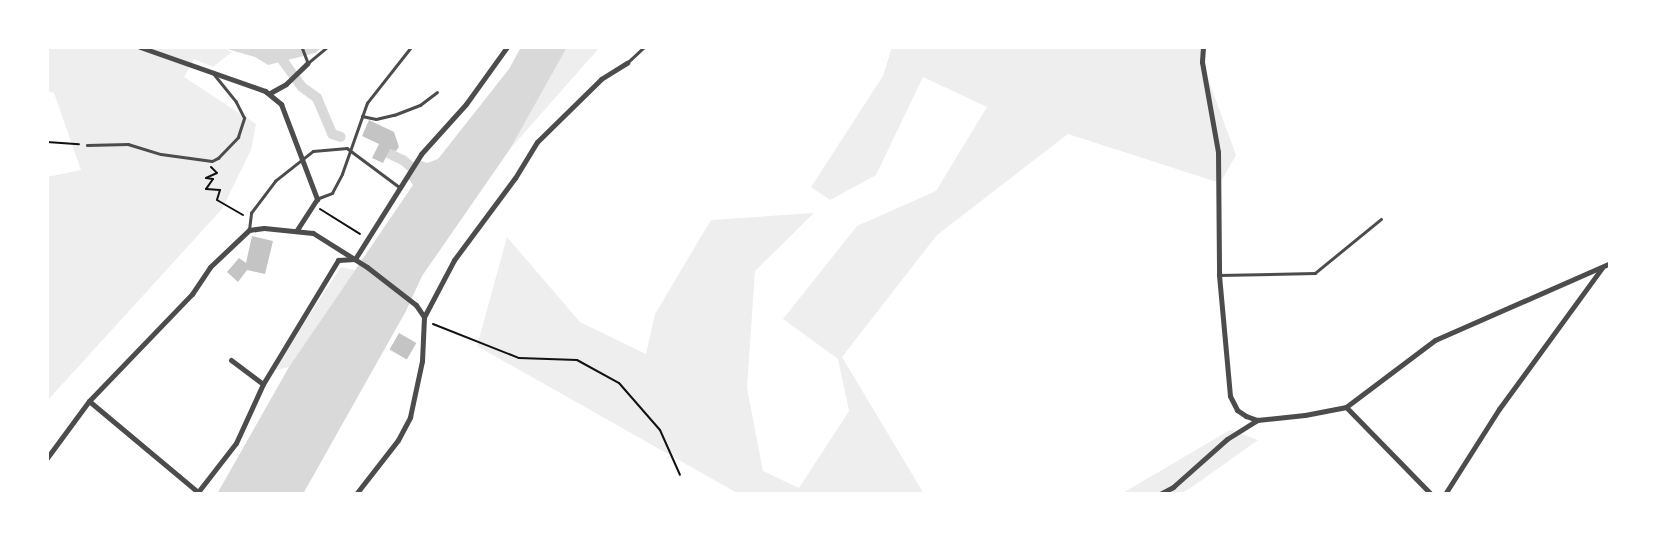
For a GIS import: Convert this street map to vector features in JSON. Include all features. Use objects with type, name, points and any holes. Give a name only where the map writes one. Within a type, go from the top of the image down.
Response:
[{"type":"street","points":[[140,47],[270,93],[281,104],[315,202],[296,231]]},
{"type":"street","points":[[355,259],[405,176],[466,104],[508,47]]},
{"type":"street","points":[[1203,47],[1202,62],[1217,152],[1219,275],[1230,396],[1237,410],[1257,420]]},
{"type":"street","points":[[270,93],[300,72],[306,61]]},
{"type":"street","points":[[356,494],[398,440],[410,416],[422,361],[424,317],[454,260],[515,178],[537,142],[601,79],[627,63]]},
{"type":"street","points":[[47,458],[89,401],[192,294],[209,267],[249,230],[264,228],[313,233],[355,259],[416,305],[424,317]]},
{"type":"street","points":[[89,401],[198,492],[236,443],[263,384],[338,260],[355,259]]},
{"type":"street","points":[[1160,494],[1173,487],[1227,439],[1257,420],[1346,407],[1434,340],[1610,263]]},
{"type":"street","points":[[1445,494],[1499,409],[1602,268]]},
{"type":"street","points":[[232,359],[263,384]]},
{"type":"street","points":[[1346,407],[1431,494]]},
{"type":"lane","points":[[302,47],[306,61],[327,47]]},
{"type":"lane","points":[[315,202],[332,193],[348,160],[355,129],[367,103],[411,47]]},
{"type":"lane","points":[[627,63],[644,47]]},
{"type":"lane","points":[[87,145],[128,144],[161,154],[212,161],[238,137],[244,118],[236,102],[214,75]]},
{"type":"lane","points":[[362,116],[376,118],[394,115],[420,105],[437,92]]},
{"type":"lane","points":[[249,230],[251,213],[275,181],[313,151],[347,148],[398,186]]},
{"type":"lane","points":[[1219,275],[1315,273],[1381,219]]},
{"type":"path","points":[[47,142],[87,145]]},
{"type":"path","points":[[212,161],[211,168],[217,173],[206,178],[213,179],[206,188],[220,190],[217,200],[249,220],[249,230]]},
{"type":"path","points":[[315,202],[368,238]]},
{"type":"path","points":[[424,317],[438,328],[519,358],[577,359],[618,383],[660,430],[680,475]]},
{"type":"shaded area","points":[[47,47],[220,47],[232,52],[213,67],[194,59],[184,77],[256,124],[251,150],[222,209],[47,401],[47,177],[81,170],[54,93],[47,91]]},
{"type":"shaded area","points":[[220,47],[322,47],[315,53],[268,65],[255,57]]},
{"type":"shaded area","points":[[521,47],[567,47],[510,149],[422,276],[406,311],[303,494],[217,494],[289,367],[413,185],[407,176],[419,160],[427,163],[438,159],[509,69]]},
{"type":"shaded area","points":[[567,47],[600,47],[510,149],[560,56]]},
{"type":"shaded area","points":[[892,47],[1201,47],[1203,65],[1236,155],[1220,183],[1068,134],[937,235],[842,357],[924,494],[739,494],[477,346],[507,237],[580,322],[646,354],[655,314],[711,220],[814,213],[755,271],[747,388],[763,471],[799,488],[849,411],[838,359],[783,319],[857,226],[936,191],[987,107],[923,77],[876,175],[830,200],[811,187],[883,76]]},
{"type":"shaded area","points":[[341,267],[355,270],[289,367],[272,371]]},
{"type":"shaded area","points":[[1230,430],[1258,440],[1192,487],[1180,494],[1121,494]]},
{"type":"building","points":[[369,120],[394,132],[399,147],[396,151],[390,149],[383,163],[372,158],[379,144],[362,136]]},
{"type":"building","points":[[252,236],[273,241],[265,274],[247,270],[238,282],[227,272],[239,258],[246,263]]},
{"type":"building","points":[[399,333],[416,343],[407,359],[390,349]]},
{"type":"waterway","points":[[273,47],[302,87],[317,98],[332,134],[341,137]]},
{"type":"waterway","points":[[390,154],[403,160],[419,174]]}]
